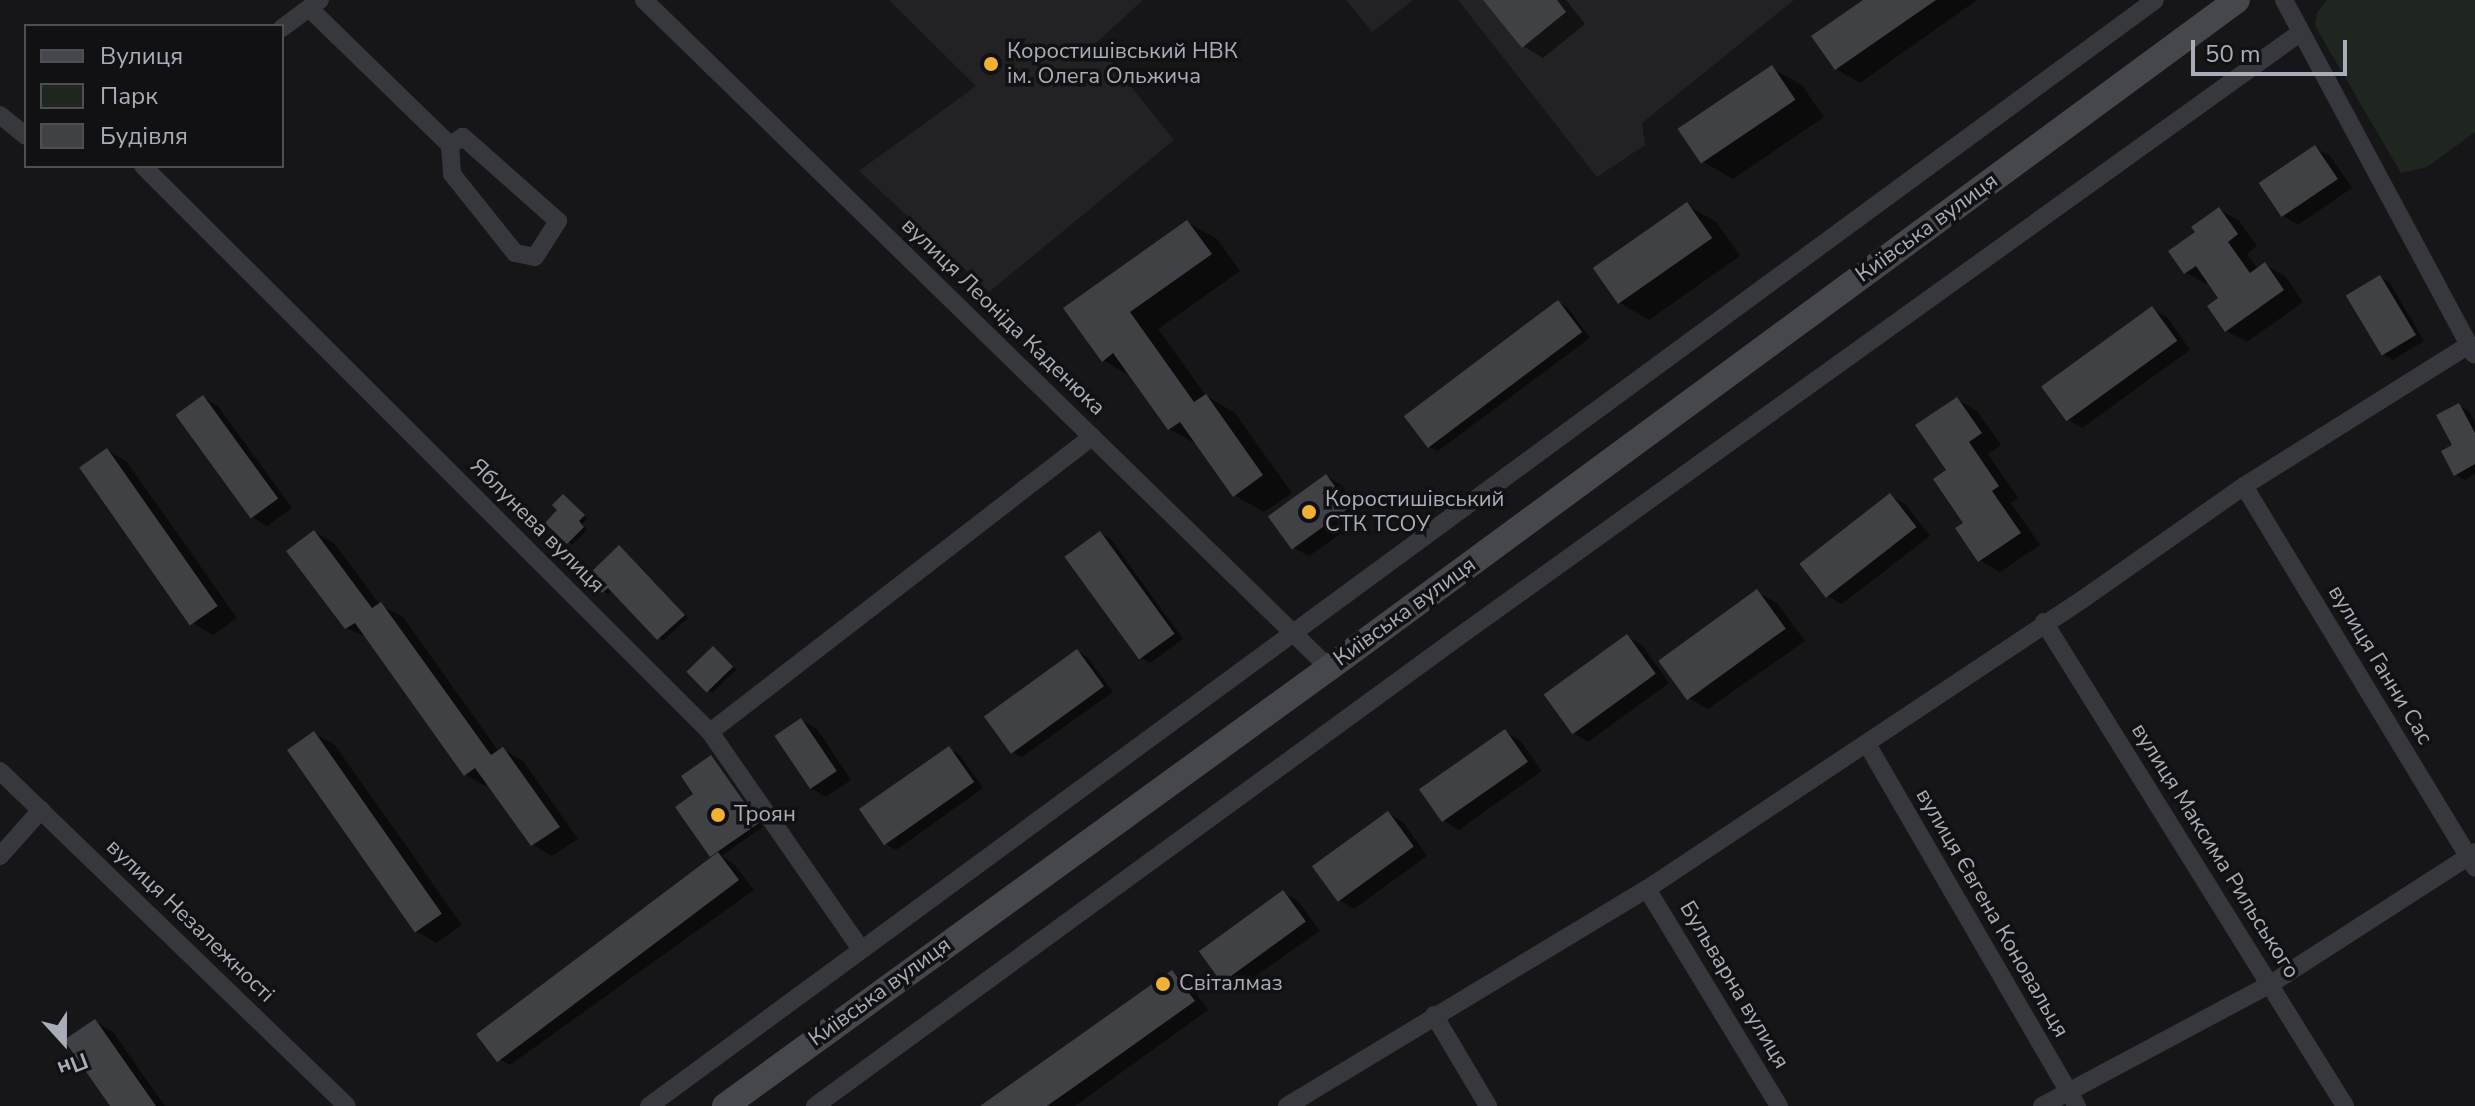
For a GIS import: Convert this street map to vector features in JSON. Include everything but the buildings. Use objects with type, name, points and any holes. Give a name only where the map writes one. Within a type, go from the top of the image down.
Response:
[{"type":"main road","name":"Київська вулиця","points":[[725,1106],[1329,668],[2235,0]]},
{"type":"street","name":"вулиця Леоніда Каденюка","points":[[644,0],[1329,668]]},
{"type":"street","points":[[649,1106],[2155,0]]},
{"type":"street","points":[[1287,1106],[1647,889],[1867,744],[2044,622],[2086,597],[2244,486],[2472,351],[2284,0]]},
{"type":"street","points":[[284,26],[314,4],[450,145],[452,174],[515,253],[535,257],[558,221],[463,137],[450,145]]},
{"type":"street","points":[[815,1106],[1468,630],[2301,32]]},
{"type":"street","points":[[0,115],[24,134]]},
{"type":"street","name":"Яблунева вулиця","points":[[145,168],[710,732],[861,949]]},
{"type":"street","points":[[710,732],[1092,437]]},
{"type":"street","name":"вулиця Ганни Сас","points":[[2244,486],[2473,859]]},
{"type":"street","name":"вулиця Максима Рильського","points":[[2044,622],[2345,1106]]},
{"type":"street","name":"вулиця Євгена Коновальця","points":[[1867,744],[2072,1098]]},
{"type":"street","name":"вулиця Незалежності","points":[[0,771],[347,1106]]},
{"type":"street","points":[[0,856],[41,810]]},
{"type":"street","points":[[2042,1106],[2072,1098],[2269,985],[2473,859]]},
{"type":"street","name":"Бульварна вулиця","points":[[1647,889],[1779,1106]]},
{"type":"street","points":[[1434,1015],[1488,1106]]},
{"type":"shaded area","points":[[889,0],[1143,0],[1096,43],[1174,140],[989,292],[859,171],[976,86]]},
{"type":"shaded area","points":[[1346,0],[1413,0],[1372,32]]},
{"type":"shaded area","points":[[1458,0],[1794,0],[1642,123],[1645,145],[1597,177]]},
{"type":"green space","points":[[2327,0],[2475,0],[2475,132],[2427,167],[2401,173],[2315,26],[2317,13]]},
{"type":"place","name":"Коростишівський НВК ім. Олега Ольжича","points":[[991,64]]},
{"type":"place","name":"Коростишівський СТК ТСОУ","points":[[1309,512]]},
{"type":"place","name":"Троян","points":[[718,815]]},
{"type":"place","name":"Світалмаз","points":[[1163,984]]}]
